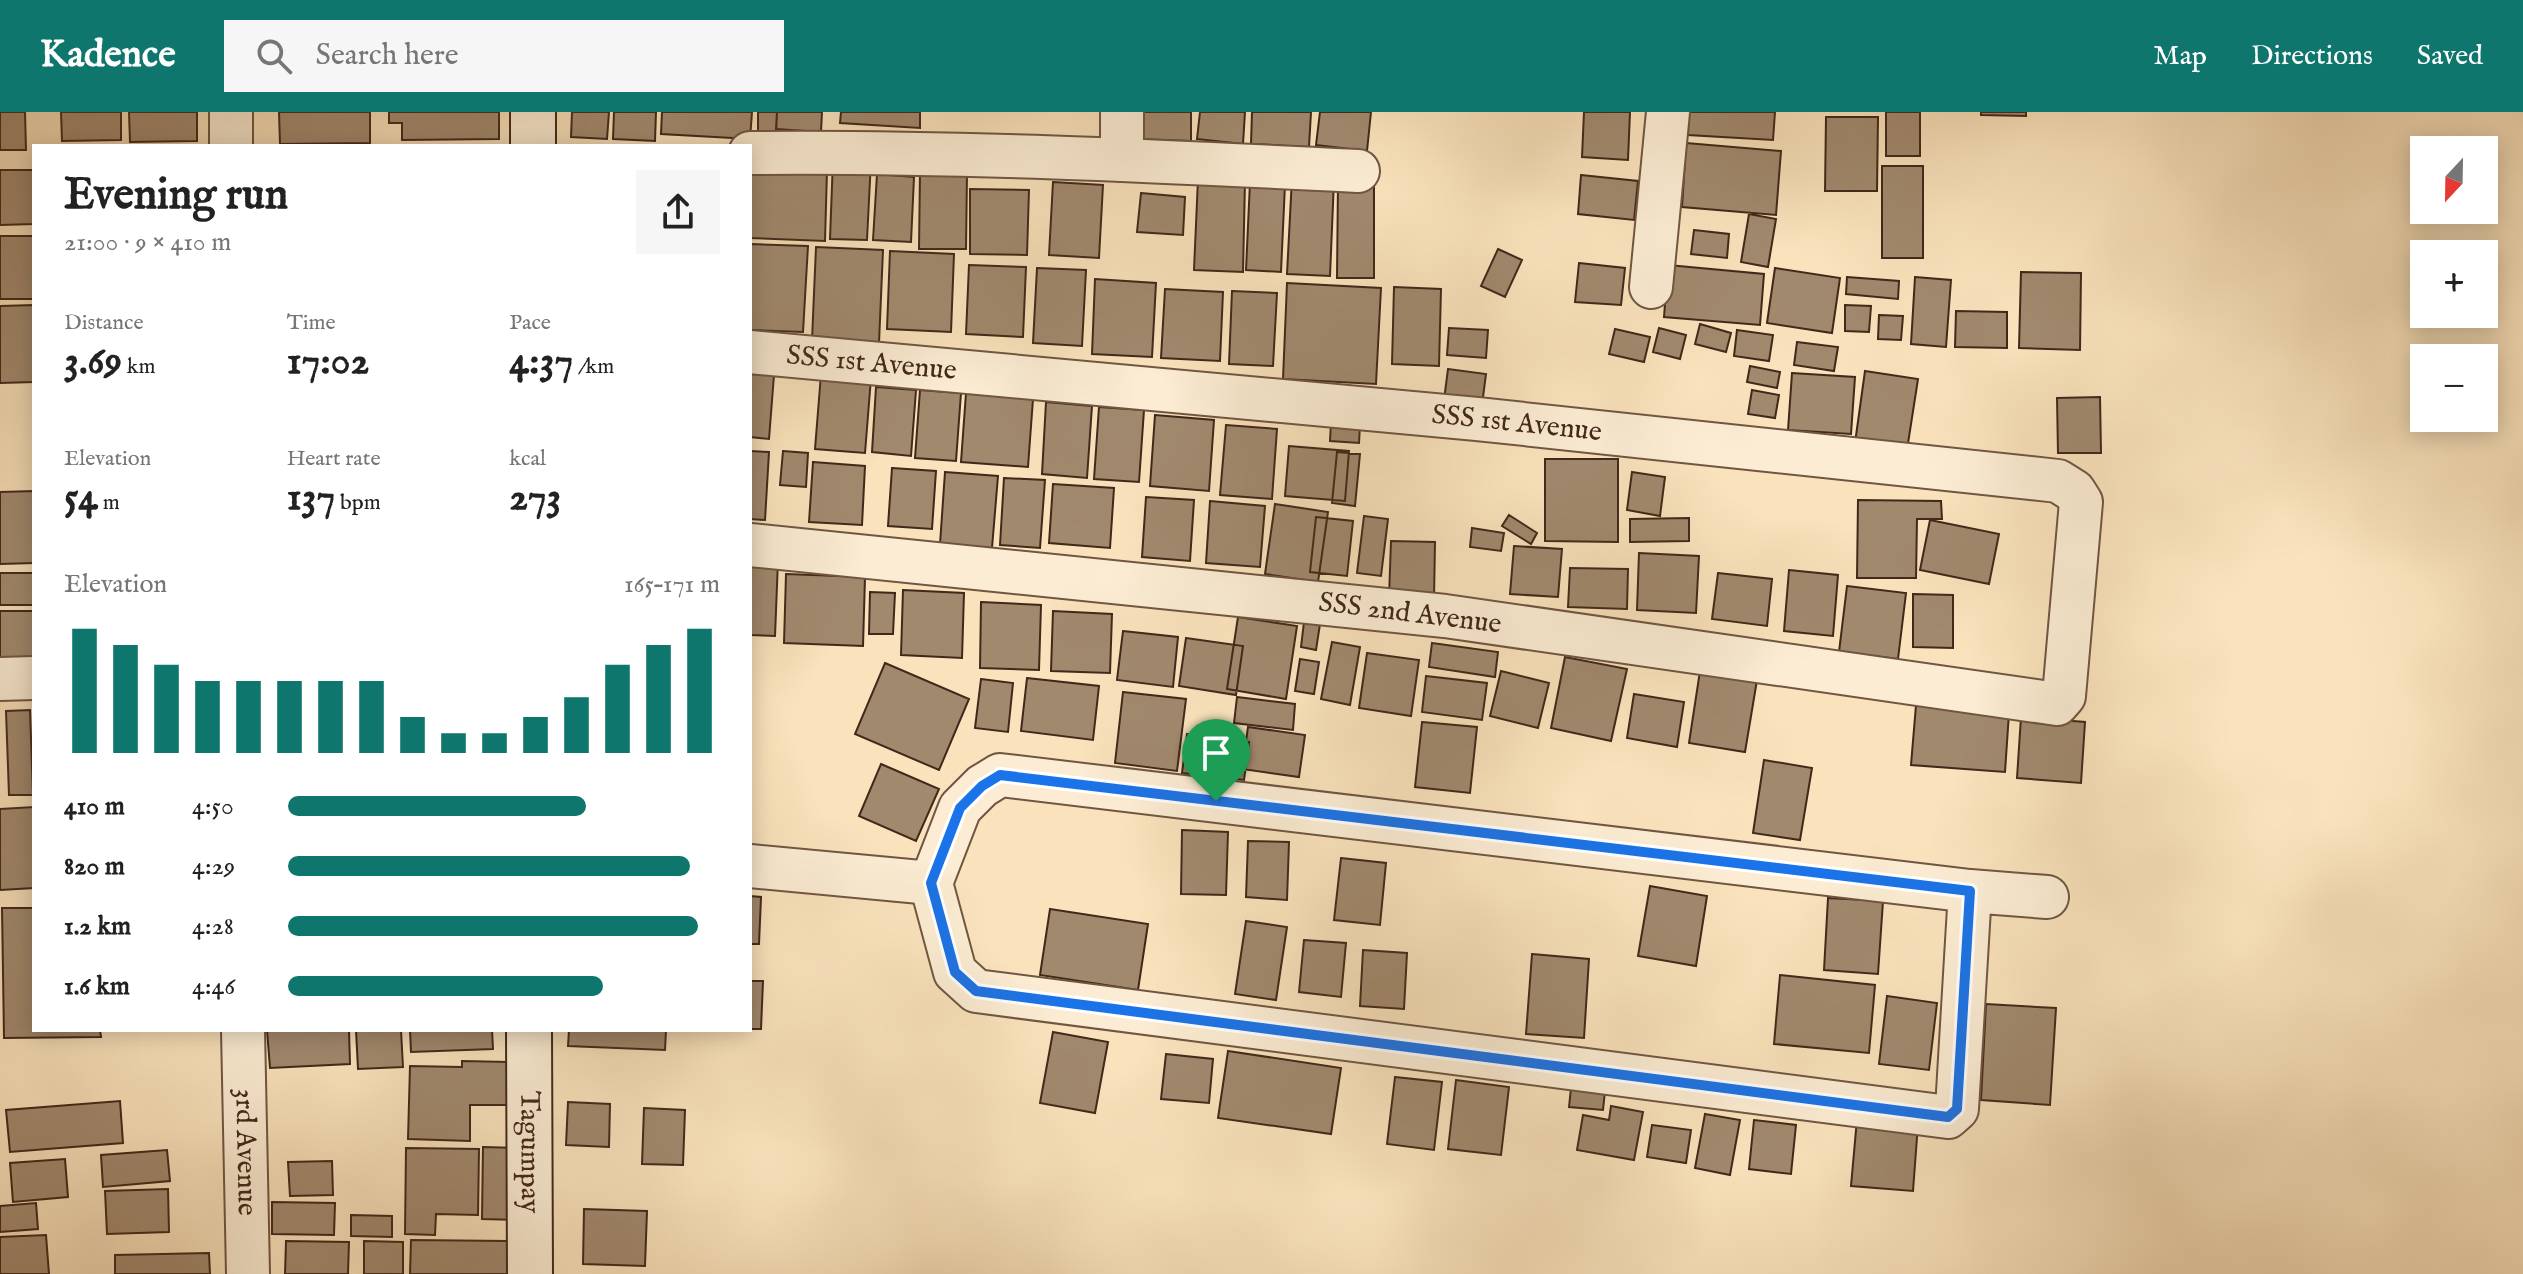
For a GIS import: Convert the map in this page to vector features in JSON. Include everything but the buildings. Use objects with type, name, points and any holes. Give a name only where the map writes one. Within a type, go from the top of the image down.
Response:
[{"type":"main road","points":[[533,112],[533,144]]},
{"type":"main road","name":"Tagumpay","points":[[529,1032],[530,1274]]},
{"type":"street","points":[[231,112],[231,144]]},
{"type":"street","points":[[1122,112],[1122,160]]},
{"type":"street","points":[[1651,287],[1668,112]]},
{"type":"street","points":[[752,153],[828,152],[1122,160],[1358,171]]},
{"type":"street","name":"SSS 1st Avenue","points":[[752,352],[1462,417],[2058,481],[2074,491],[2081,502],[2064,696]]},
{"type":"street","name":"SSS 2nd Avenue","points":[[752,545],[1445,616],[2047,704],[2057,704],[2064,696]]},
{"type":"street","points":[[0,679],[32,678]]},
{"type":"street","points":[[1970,891],[1957,1109],[1948,1117],[976,991],[955,972],[931,883],[960,808],[982,786],[1000,775],[1970,891],[2047,897]]},
{"type":"street","points":[[752,866],[931,883]]},
{"type":"street","name":"3rd Avenue","points":[[243,1032],[248,1274]]},
{"type":"route","points":[[1000,775],[1216,801],[1970,891],[1957,1109],[1948,1117],[976,991],[955,972],[931,883],[960,808],[982,786],[1000,775]]}]
